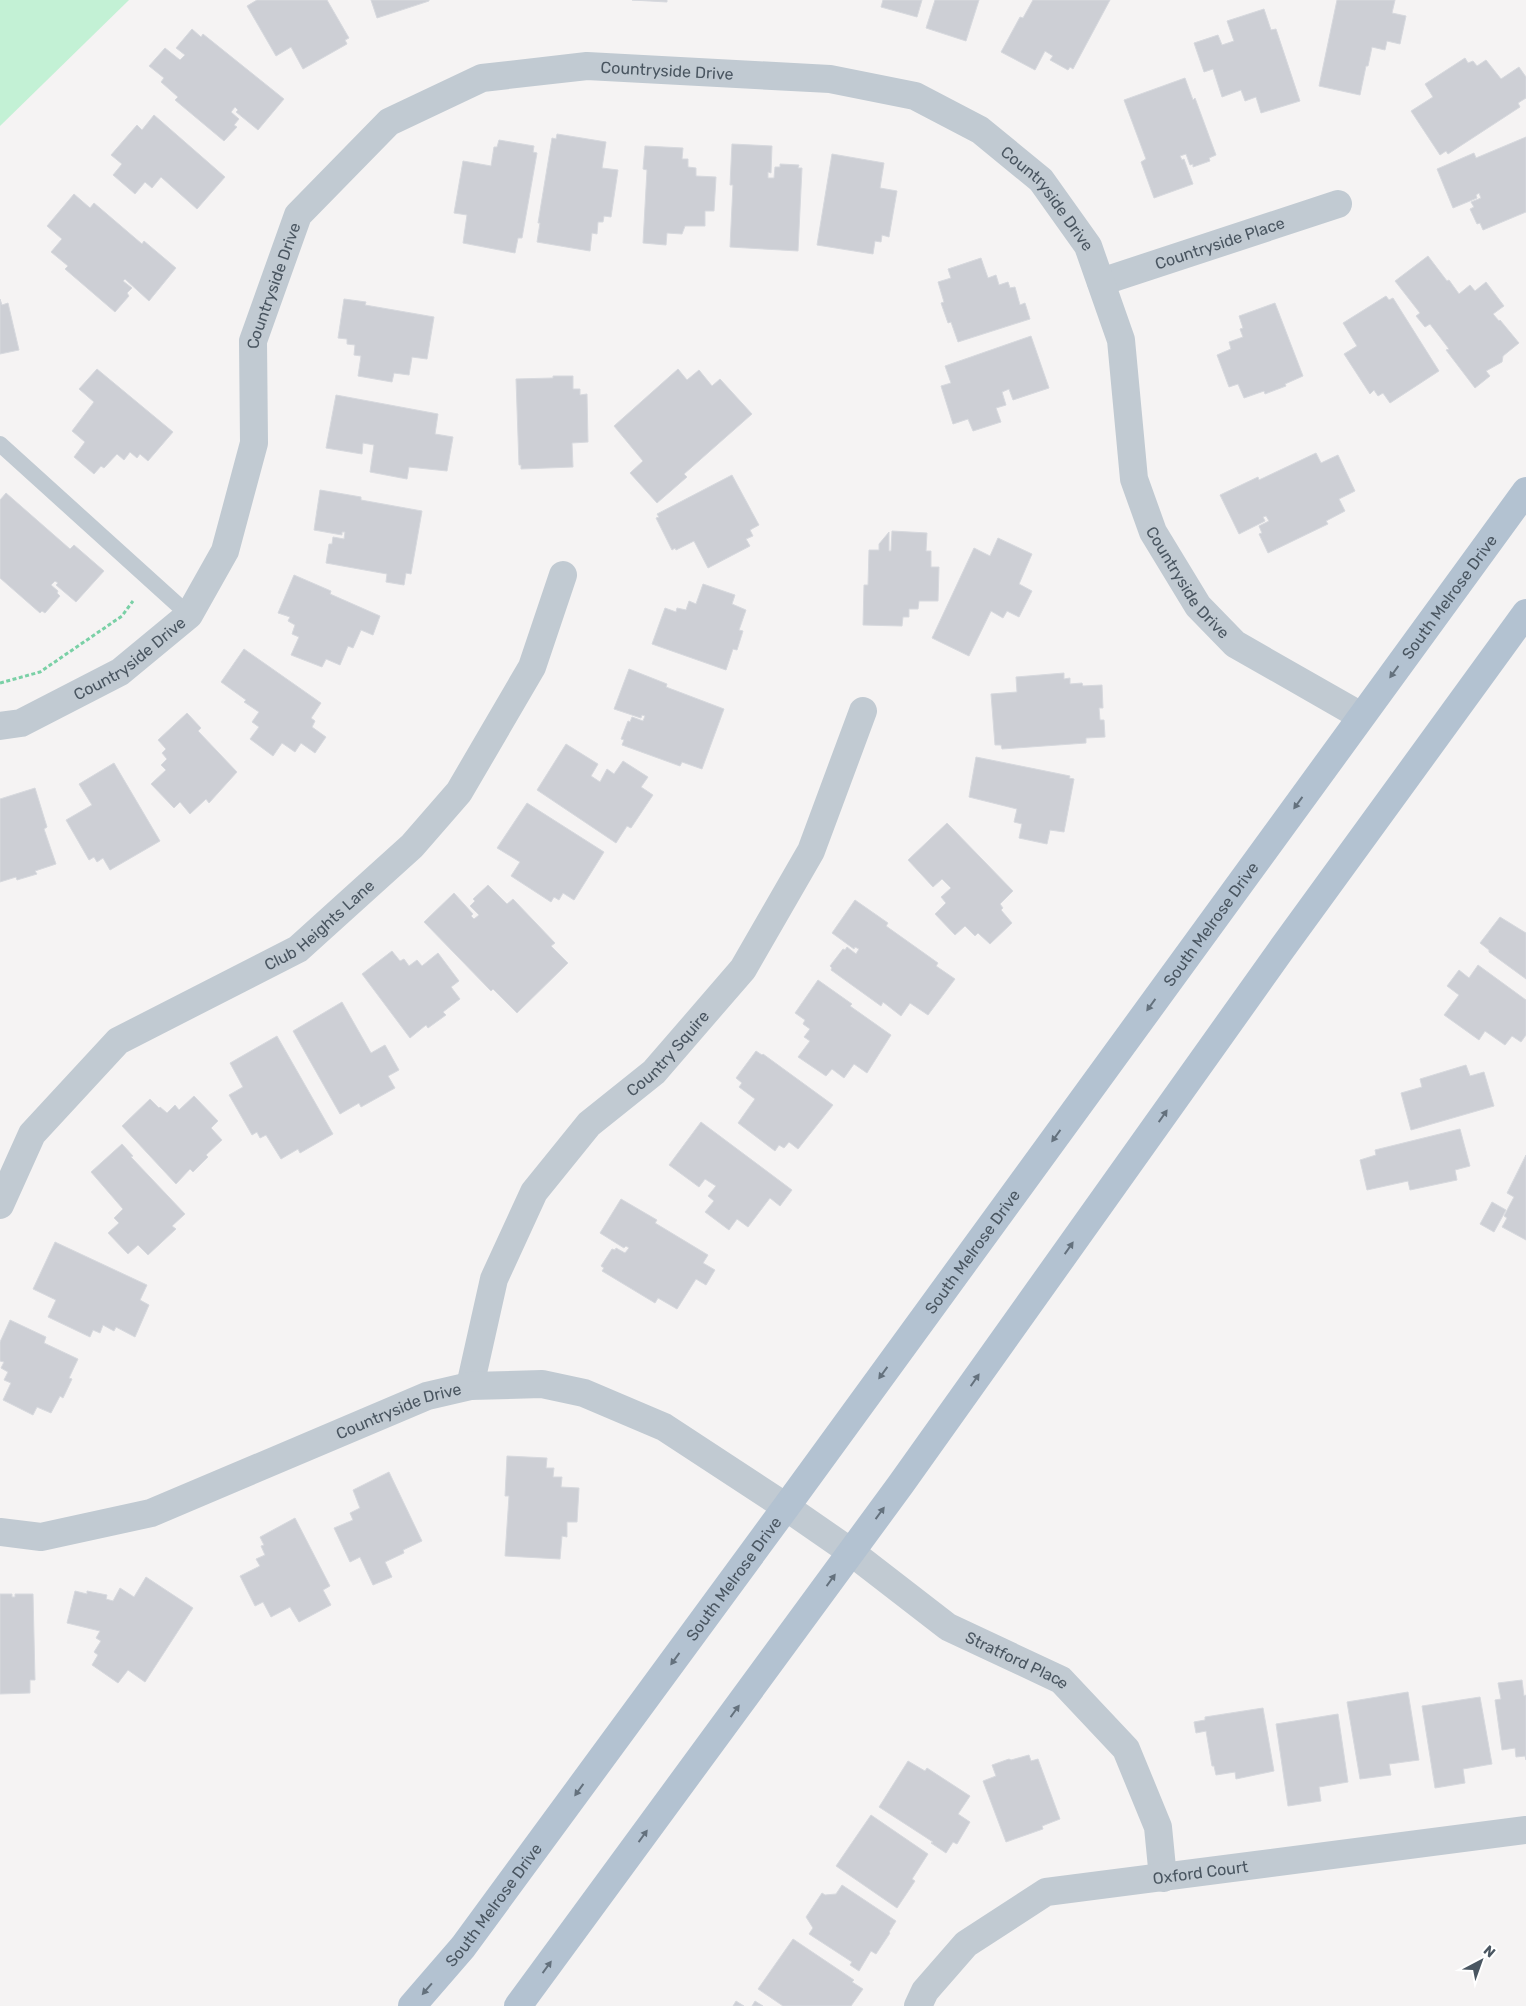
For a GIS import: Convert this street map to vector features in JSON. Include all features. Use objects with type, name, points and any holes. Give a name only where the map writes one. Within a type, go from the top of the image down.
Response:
[{"type":"main road","name":"South Melrose Drive","points":[[412,2006],[463,1947],[1526,491]]},
{"type":"main road","points":[[518,2006],[851,1552],[1281,950],[1526,613]]},
{"type":"street","name":"Countryside Drive","points":[[0,726],[21,723],[120,672],[189,615],[225,551],[245,479],[254,443],[253,341],[298,215],[389,122],[482,78],[587,66],[830,79],[915,96],[980,130],[1041,180],[1088,246],[1121,340],[1134,479],[1158,540],[1198,606],[1235,644],[1361,716]]},
{"type":"street","name":"Countryside Place","points":[[1101,282],[1338,204]]},
{"type":"street","name":"Club Heights Lane","points":[[0,1205],[32,1134],[118,1041],[298,949],[412,846],[459,792],[532,667],[563,575]]},
{"type":"street","name":"Country Squire","points":[[470,1386],[494,1279],[534,1192],[589,1124],[654,1072],[743,969],[812,851],[863,711]]},
{"type":"street","name":"Countryside Drive","points":[[0,1532],[41,1537],[150,1513],[427,1396],[470,1386],[542,1384],[584,1393],[664,1427],[786,1507]]},
{"type":"street","name":"Stratford Place","points":[[786,1507],[851,1552],[948,1627],[1061,1680],[1126,1749],[1158,1827],[1163,1878]]},
{"type":"street","name":"Oxford Court","points":[[918,2006],[925,1991],[966,1944],[1046,1892],[1526,1830]]},
{"type":"lane","points":[[0,444],[189,615]]},
{"type":"path","points":[[0,682],[40,672],[122,616],[149,578]]},
{"type":"green space","points":[[0,0],[129,0],[0,126]]},
{"type":"building","points":[[257,0],[327,0],[349,38],[345,40],[347,44],[303,69],[291,47],[276,56],[247,6]]},
{"type":"building","points":[[371,0],[429,0],[429,1],[377,18]]},
{"type":"building","points":[[632,0],[667,0],[667,2]]},
{"type":"building","points":[[883,0],[922,0],[917,17],[881,7]]},
{"type":"building","points":[[935,0],[979,0],[966,41],[926,28]]},
{"type":"building","points":[[1033,0],[1110,0],[1073,69],[1070,67],[1068,70],[1050,60],[1053,56],[1045,51],[1035,70],[1001,52],[1020,17],[1023,18]]},
{"type":"building","points":[[1337,0],[1395,0],[1392,13],[1406,16],[1400,44],[1387,41],[1385,50],[1372,47],[1360,95],[1319,86]]},
{"type":"building","points":[[1264,9],[1271,30],[1276,29],[1300,101],[1261,113],[1256,97],[1245,101],[1241,90],[1222,97],[1213,69],[1204,72],[1194,43],[1218,35],[1222,45],[1234,41],[1227,21]]},
{"type":"building","points":[[192,29],[201,37],[203,34],[284,99],[258,130],[236,112],[238,110],[235,107],[231,112],[239,119],[234,125],[237,127],[224,141],[175,100],[178,97],[161,82],[164,78],[149,66],[165,48],[180,60],[185,55],[176,48]]},
{"type":"building","points":[[1465,58],[1468,63],[1473,61],[1477,66],[1486,60],[1501,79],[1519,67],[1526,77],[1526,98],[1518,103],[1520,107],[1448,154],[1446,151],[1440,155],[1411,111],[1433,97],[1425,84]]},
{"type":"building","points":[[1185,78],[1193,100],[1195,98],[1216,155],[1209,158],[1210,161],[1193,167],[1193,164],[1190,165],[1186,154],[1180,156],[1182,160],[1184,159],[1193,184],[1154,198],[1141,162],[1146,159],[1124,100]]},
{"type":"building","points":[[154,115],[225,177],[197,209],[161,177],[152,188],[145,182],[135,194],[113,175],[122,164],[111,155],[137,125],[142,130]]},
{"type":"building","points":[[557,134],[606,142],[602,168],[618,170],[611,217],[604,216],[603,222],[598,222],[597,234],[592,233],[590,251],[537,242],[540,223],[538,223],[552,138],[556,139]]},
{"type":"building","points":[[1526,137],[1526,212],[1483,230],[1480,223],[1477,224],[1470,209],[1474,207],[1471,202],[1481,198],[1479,193],[1476,195],[1477,198],[1453,208],[1437,169],[1474,153],[1476,158]]},
{"type":"building","points":[[499,140],[534,146],[533,152],[537,153],[522,238],[518,238],[515,253],[463,243],[467,215],[454,213],[463,161],[491,166],[494,147],[497,147]]},
{"type":"building","points":[[732,144],[772,146],[771,173],[768,172],[768,178],[774,178],[775,167],[780,167],[780,164],[799,165],[798,168],[802,168],[798,251],[730,247],[733,185],[730,185]]},
{"type":"building","points":[[645,146],[683,148],[682,159],[688,159],[688,167],[696,168],[696,176],[716,177],[714,211],[705,211],[705,226],[685,226],[682,234],[667,233],[666,245],[643,243],[647,170],[643,169]]},
{"type":"building","points":[[832,154],[884,163],[880,188],[897,191],[889,237],[882,235],[881,242],[875,241],[873,254],[817,245]]},
{"type":"building","points":[[74,194],[90,208],[94,203],[142,244],[144,241],[176,268],[149,301],[125,279],[123,281],[132,288],[127,293],[129,296],[115,312],[65,269],[68,266],[51,252],[62,239],[47,226]]},
{"type":"building","points":[[1428,256],[1459,294],[1470,285],[1475,291],[1486,282],[1504,306],[1493,314],[1519,343],[1503,356],[1502,362],[1486,371],[1490,376],[1475,388],[1446,350],[1449,349],[1430,324],[1425,327],[1416,316],[1420,313],[1395,281]]},
{"type":"building","points":[[981,258],[988,278],[996,275],[999,285],[1008,282],[1010,288],[1015,287],[1020,305],[1025,303],[1030,319],[958,342],[951,322],[948,323],[941,303],[944,302],[938,282],[951,278],[948,269]]},
{"type":"building","points":[[1386,296],[1389,300],[1393,298],[1439,371],[1390,403],[1383,393],[1378,396],[1374,390],[1370,394],[1344,354],[1357,346],[1343,323]]},
{"type":"building","points":[[0,299],[2,305],[8,303],[19,350],[0,354]]},
{"type":"building","points":[[344,299],[366,302],[365,305],[434,317],[427,359],[412,357],[409,375],[394,373],[392,382],[358,376],[361,356],[354,355],[355,345],[347,344],[347,339],[338,338]]},
{"type":"building","points":[[1275,303],[1303,376],[1285,384],[1286,386],[1265,394],[1264,391],[1244,398],[1238,384],[1229,387],[1217,355],[1231,349],[1229,342],[1243,337],[1240,329],[1243,328],[1239,316]]},
{"type":"building","points":[[1031,336],[1049,388],[1013,400],[1009,389],[1002,392],[1006,405],[996,408],[1001,422],[973,431],[968,419],[953,424],[941,386],[951,383],[945,366]]},
{"type":"building","points":[[97,369],[173,432],[148,461],[140,454],[137,458],[130,452],[124,460],[117,454],[104,468],[101,466],[94,474],[74,457],[85,442],[72,431],[94,402],[79,389]]},
{"type":"building","points":[[678,369],[687,380],[699,370],[712,386],[720,379],[752,414],[684,474],[687,477],[657,503],[630,473],[643,461],[614,426]]},
{"type":"building","points":[[553,376],[573,376],[573,389],[580,389],[580,395],[587,394],[588,442],[572,443],[573,467],[521,469],[521,465],[519,465],[516,379],[553,378]]},
{"type":"building","points":[[336,395],[438,414],[435,434],[453,437],[447,471],[409,467],[407,479],[370,472],[374,445],[363,443],[362,454],[326,448]]},
{"type":"building","points":[[1316,453],[1321,463],[1338,455],[1355,491],[1339,499],[1345,511],[1326,521],[1328,524],[1268,553],[1259,534],[1262,533],[1259,526],[1269,521],[1266,516],[1263,517],[1265,521],[1239,534],[1220,495],[1258,477],[1259,480]]},
{"type":"building","points":[[732,475],[759,525],[750,530],[753,536],[746,539],[750,546],[708,568],[694,541],[676,550],[675,548],[672,550],[656,518],[659,517],[657,514]]},
{"type":"building","points":[[320,490],[361,497],[361,500],[422,511],[411,574],[406,573],[404,585],[386,582],[387,574],[326,563],[329,544],[332,544],[333,537],[344,539],[345,532],[342,532],[342,535],[314,530]]},
{"type":"building","points":[[6,493],[70,549],[74,545],[104,571],[76,602],[56,585],[58,583],[55,581],[51,585],[58,591],[57,593],[60,596],[45,613],[42,611],[40,613],[0,578],[0,500]]},
{"type":"building","points":[[892,531],[927,533],[926,551],[931,551],[931,567],[939,567],[938,601],[919,601],[918,609],[909,609],[909,617],[903,617],[902,626],[863,625],[864,585],[868,585],[869,550],[879,550],[879,544],[889,532],[889,551],[891,551]]},
{"type":"building","points":[[998,538],[1032,554],[1019,584],[1032,591],[1019,617],[1007,611],[1003,618],[991,611],[969,656],[932,638],[974,548],[990,556]]},
{"type":"building","points":[[294,575],[331,591],[330,594],[380,616],[373,635],[361,630],[353,648],[348,646],[340,665],[326,659],[322,667],[291,655],[299,637],[292,634],[295,625],[288,621],[290,617],[278,613]]},
{"type":"building","points":[[703,584],[735,595],[732,604],[746,610],[739,630],[743,631],[737,650],[733,649],[726,670],[652,644],[665,608],[676,612],[677,608],[686,610],[689,601],[696,604]]},
{"type":"building","points":[[244,649],[321,703],[311,718],[315,721],[312,727],[326,737],[315,753],[301,743],[295,752],[282,743],[273,756],[250,739],[259,727],[252,722],[259,712],[221,682]]},
{"type":"building","points":[[629,669],[667,684],[666,687],[724,709],[702,769],[682,762],[680,766],[622,745],[624,740],[621,739],[628,721],[630,722],[632,717],[643,721],[645,716],[642,715],[641,718],[614,709]]},
{"type":"building","points":[[1064,673],[1064,679],[1070,678],[1070,684],[1082,683],[1083,686],[1102,685],[1103,708],[1099,708],[1100,720],[1104,720],[1105,737],[1086,738],[1086,743],[1002,749],[1001,745],[995,745],[991,694],[1017,692],[1016,677]]},
{"type":"building","points":[[187,713],[201,728],[198,731],[237,772],[209,803],[206,799],[190,814],[180,802],[174,808],[151,784],[166,770],[161,765],[167,759],[162,753],[166,749],[158,740]]},
{"type":"building","points":[[566,744],[598,764],[591,776],[600,782],[607,769],[614,774],[623,761],[648,777],[641,787],[653,795],[631,828],[627,826],[616,843],[537,790]]},
{"type":"building","points":[[976,757],[1070,776],[1069,778],[1074,779],[1064,832],[1050,830],[1047,844],[1019,838],[1022,824],[1014,822],[1017,809],[969,797]]},
{"type":"building","points":[[114,763],[160,841],[110,870],[103,858],[97,862],[94,857],[89,860],[66,820],[92,805],[79,784]]},
{"type":"building","points":[[35,788],[47,827],[44,829],[56,864],[35,871],[37,874],[17,880],[16,877],[0,882],[0,799]]},
{"type":"building","points":[[527,803],[604,852],[574,900],[563,893],[559,900],[554,897],[551,902],[511,876],[520,862],[497,848]]},
{"type":"building","points":[[947,823],[1013,891],[1000,904],[1003,908],[1001,910],[1012,923],[990,944],[978,933],[975,936],[965,926],[955,935],[935,914],[946,903],[941,897],[951,888],[942,879],[933,887],[908,860]]},
{"type":"building","points":[[488,885],[507,904],[513,899],[555,943],[551,946],[568,963],[517,1013],[493,989],[491,991],[424,922],[454,893],[473,914],[471,916],[474,919],[479,915],[470,906],[475,901],[473,899]]},
{"type":"building","points":[[855,900],[888,923],[886,926],[938,963],[936,966],[955,979],[928,1015],[910,1003],[901,1016],[883,1002],[881,1006],[831,970],[830,966],[843,949],[845,950],[847,947],[856,954],[859,949],[855,947],[854,949],[832,933]]},
{"type":"building","points":[[1500,917],[1526,933],[1526,979],[1489,952],[1480,943]]},
{"type":"building","points":[[392,951],[400,961],[404,959],[409,966],[417,960],[422,966],[438,953],[459,981],[451,987],[460,999],[443,1012],[446,1015],[428,1028],[426,1025],[410,1038],[362,974]]},
{"type":"building","points":[[1478,965],[1526,1000],[1526,1035],[1521,1042],[1512,1036],[1505,1045],[1485,1031],[1479,1040],[1444,1015],[1459,995],[1447,986],[1459,970],[1469,978]]},
{"type":"building","points":[[818,980],[852,1004],[850,1006],[891,1035],[867,1073],[854,1064],[844,1078],[832,1069],[826,1076],[798,1057],[810,1041],[804,1037],[810,1029],[803,1024],[805,1020],[795,1013]]},
{"type":"building","points":[[342,1002],[371,1053],[385,1045],[399,1070],[388,1076],[395,1088],[361,1107],[359,1103],[340,1114],[293,1031]]},
{"type":"building","points":[[277,1036],[333,1134],[300,1153],[298,1149],[281,1159],[266,1135],[260,1138],[257,1132],[252,1135],[229,1095],[243,1087],[230,1063]]},
{"type":"building","points":[[756,1051],[763,1054],[833,1105],[798,1149],[789,1142],[784,1148],[779,1145],[775,1151],[738,1123],[755,1099],[739,1087],[742,1083],[736,1078]]},
{"type":"building","points":[[1466,1065],[1470,1076],[1484,1072],[1494,1106],[1411,1130],[1401,1093],[1422,1087],[1420,1079]]},
{"type":"building","points":[[194,1096],[218,1121],[211,1128],[222,1140],[206,1155],[208,1157],[193,1172],[190,1169],[176,1184],[122,1126],[150,1099],[167,1113],[175,1105],[179,1110]]},
{"type":"building","points":[[701,1122],[792,1190],[780,1206],[770,1198],[748,1227],[737,1219],[729,1230],[705,1212],[714,1201],[708,1196],[716,1186],[705,1179],[699,1187],[669,1165]]},
{"type":"building","points":[[1460,1129],[1470,1166],[1455,1170],[1457,1180],[1410,1190],[1408,1181],[1367,1190],[1360,1160],[1376,1155],[1375,1150]]},
{"type":"building","points":[[122,1144],[133,1156],[131,1157],[185,1214],[172,1226],[176,1229],[148,1255],[138,1245],[128,1254],[108,1233],[119,1223],[114,1218],[123,1209],[91,1172]]},
{"type":"building","points":[[1526,1155],[1526,1240],[1502,1227],[1507,1218],[1504,1216],[1514,1197],[1507,1193]]},
{"type":"building","points":[[621,1199],[657,1220],[655,1223],[708,1255],[703,1263],[715,1270],[706,1285],[696,1279],[677,1309],[658,1298],[655,1303],[602,1271],[604,1268],[601,1266],[612,1249],[615,1250],[616,1248],[625,1253],[629,1248],[626,1246],[624,1248],[600,1233]]},
{"type":"building","points":[[1492,1202],[1506,1210],[1494,1232],[1480,1224]]},
{"type":"building","points":[[55,1242],[147,1285],[140,1300],[149,1305],[135,1337],[116,1327],[114,1331],[103,1325],[100,1333],[93,1330],[90,1337],[48,1317],[56,1300],[33,1289]]},
{"type":"building","points":[[10,1320],[46,1337],[44,1343],[78,1359],[69,1378],[72,1379],[63,1398],[60,1396],[51,1413],[37,1407],[33,1415],[3,1400],[11,1383],[4,1380],[8,1372],[1,1368],[4,1362],[0,1361],[0,1342]]},
{"type":"building","points":[[507,1456],[547,1458],[546,1468],[554,1468],[553,1477],[562,1477],[561,1487],[579,1488],[577,1522],[567,1522],[567,1537],[562,1536],[560,1559],[505,1556],[509,1496],[505,1496]]},
{"type":"building","points":[[389,1472],[422,1541],[403,1550],[404,1553],[385,1562],[392,1577],[373,1585],[360,1557],[350,1562],[334,1528],[353,1520],[350,1513],[360,1508],[353,1490]]},
{"type":"building","points":[[295,1518],[330,1586],[323,1590],[331,1605],[299,1622],[290,1607],[271,1617],[263,1602],[255,1606],[240,1576],[260,1566],[256,1559],[265,1555],[261,1546],[264,1545],[260,1537]]},
{"type":"building","points":[[146,1577],[193,1608],[145,1682],[128,1670],[118,1683],[92,1665],[98,1655],[94,1652],[101,1641],[96,1638],[100,1631],[67,1623],[75,1591],[107,1595],[106,1599],[113,1601],[120,1588],[134,1597]]},
{"type":"building","points":[[0,1594],[12,1594],[12,1597],[15,1597],[15,1594],[33,1594],[35,1680],[30,1680],[30,1693],[0,1694]]},
{"type":"building","points":[[1522,1680],[1524,1696],[1526,1695],[1526,1760],[1525,1756],[1516,1757],[1515,1748],[1502,1750],[1495,1700],[1501,1699],[1498,1683]]},
{"type":"building","points":[[1408,1692],[1419,1760],[1389,1764],[1391,1775],[1360,1779],[1347,1702]]},
{"type":"building","points":[[1480,1697],[1492,1764],[1463,1769],[1465,1783],[1435,1788],[1422,1706]]},
{"type":"building","points":[[1263,1708],[1274,1771],[1236,1779],[1235,1772],[1216,1775],[1214,1766],[1212,1766],[1206,1731],[1196,1733],[1194,1722],[1205,1720],[1205,1717]]},
{"type":"building","points":[[1338,1714],[1348,1782],[1319,1787],[1321,1801],[1288,1806],[1276,1724]]},
{"type":"building","points":[[1029,1755],[1031,1761],[1038,1759],[1060,1819],[1042,1826],[1043,1829],[1006,1842],[983,1781],[996,1776],[992,1765]]},
{"type":"building","points":[[908,1761],[925,1771],[927,1768],[970,1796],[958,1814],[970,1822],[957,1844],[953,1842],[946,1853],[931,1843],[933,1842],[879,1807]]},
{"type":"building","points":[[871,1815],[928,1854],[912,1879],[915,1881],[897,1908],[836,1866]]},
{"type":"building","points":[[842,1885],[896,1921],[876,1954],[871,1951],[859,1971],[850,1965],[852,1962],[809,1934],[813,1928],[806,1917],[822,1893],[825,1895],[836,1894]]},
{"type":"building","points":[[793,1939],[854,1980],[852,1982],[863,1989],[851,2006],[783,2006],[758,1989]]},
{"type":"building","points":[[736,2001],[744,2006],[733,2006]]},
{"type":"building","points":[[755,2001],[763,2006],[752,2006]]}]
